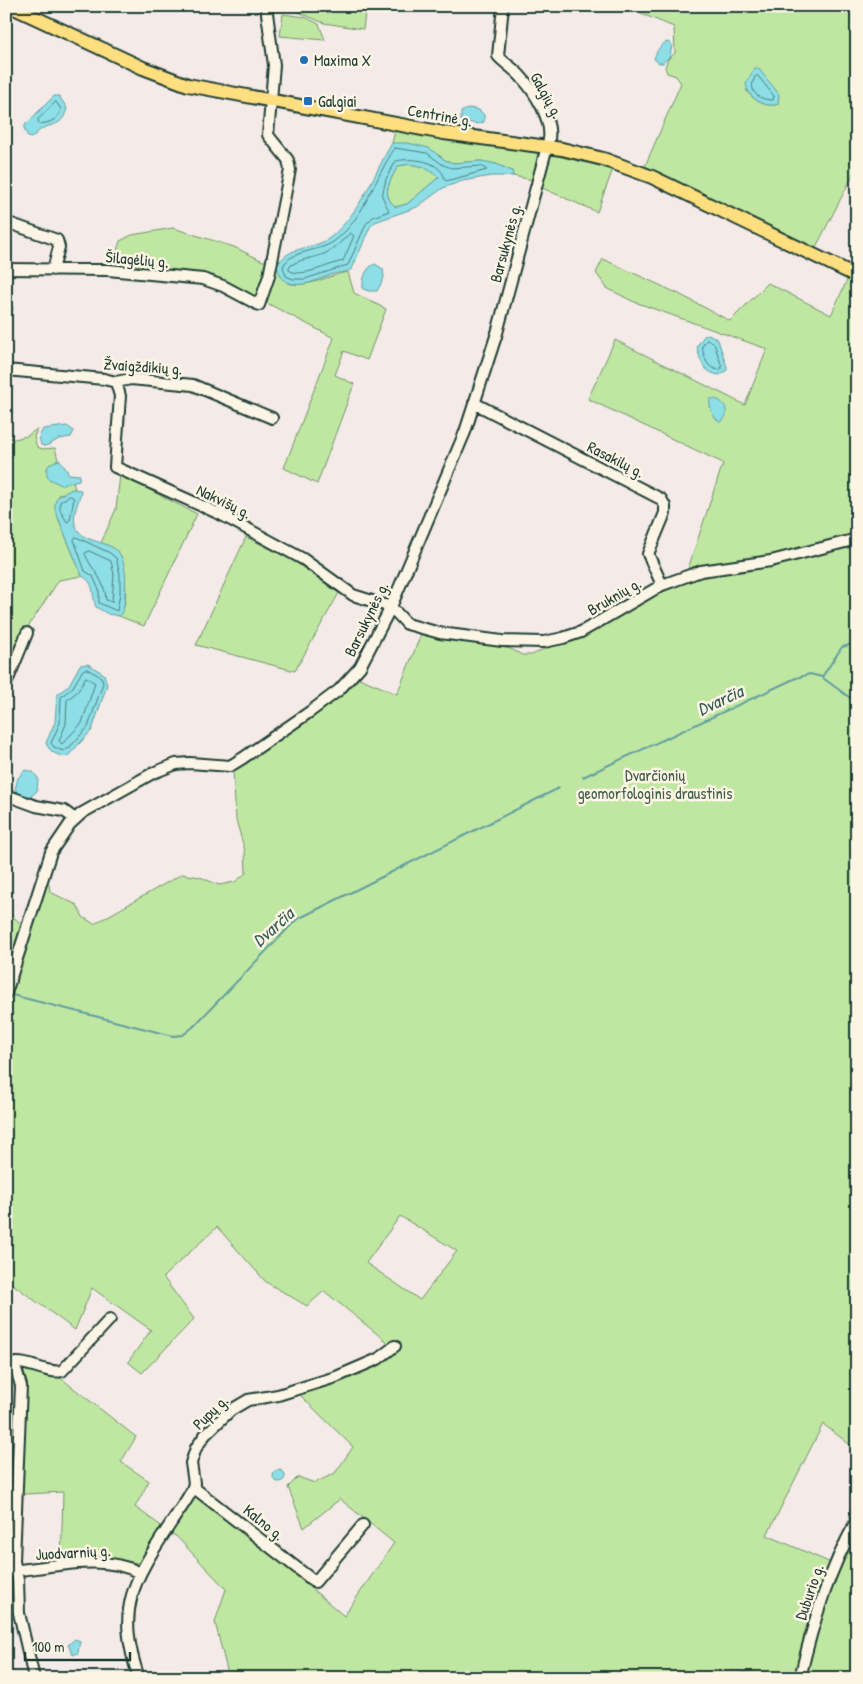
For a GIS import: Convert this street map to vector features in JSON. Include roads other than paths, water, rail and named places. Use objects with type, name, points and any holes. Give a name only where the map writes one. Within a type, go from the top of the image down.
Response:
[{"type":"main road","name":"Centrinė g.","points":[[10,6],[175,82],[444,133],[584,154],[636,171],[857,276]]},
{"type":"street","points":[[266,6],[274,65],[272,101]]},
{"type":"street","name":"Galgių g.","points":[[503,6],[498,56],[523,78],[543,111],[550,131],[546,147]]},
{"type":"street","name":"Šilagėlių g.","points":[[6,269],[108,270],[203,279],[223,286],[259,305],[269,276],[290,170],[288,160],[268,135],[272,101]]},
{"type":"street","name":"Barsukynės g.","points":[[6,993],[51,852],[60,836],[75,818],[164,768],[190,763],[230,766],[311,712],[351,678],[370,649],[391,607],[464,432],[497,333],[546,147]]},
{"type":"street","points":[[6,222],[57,240],[59,247],[53,270]]},
{"type":"street","name":"Žvaigždikių g.","points":[[6,370],[104,379],[116,382],[131,379],[194,385],[272,418]]},
{"type":"street","name":"Nakvišų g.","points":[[116,382],[120,396],[115,467],[222,515],[303,559],[353,595],[391,607]]},
{"type":"street","name":"Rasakilų g.","points":[[474,403],[661,500],[665,506],[664,513],[648,554],[662,585]]},
{"type":"street","name":"Bruknių g.","points":[[391,607],[408,624],[421,629],[502,641],[544,642],[581,632],[662,585],[701,571],[771,561],[842,545],[857,539]]},
{"type":"street","points":[[6,683],[27,633]]},
{"type":"street","points":[[6,795],[36,806],[64,811],[75,818]]},
{"type":"street","points":[[10,1362],[24,1363],[55,1372],[62,1371],[110,1319]]},
{"type":"street","name":"Pupų g.","points":[[193,1487],[191,1462],[196,1448],[205,1435],[231,1410],[248,1400],[278,1395],[336,1378],[378,1359],[395,1346]]},
{"type":"street","points":[[10,1362],[21,1386],[11,1570],[34,1678]]},
{"type":"street","points":[[139,1678],[134,1664],[128,1613],[132,1591],[140,1573],[193,1487]]},
{"type":"street","name":"Kalno g.","points":[[193,1487],[315,1582],[363,1525]]},
{"type":"street","name":"Duburio g.","points":[[800,1678],[821,1598],[841,1548],[857,1520]]},
{"type":"street","name":"Juodvarnių g.","points":[[11,1570],[101,1562],[122,1565],[140,1573]]},
{"type":"water","points":[[668,42],[672,45],[670,56],[663,63],[659,63],[654,59],[656,54],[661,46]]},
{"type":"water","points":[[755,68],[758,68],[779,94],[778,104],[767,105],[757,101],[749,93],[746,83]]},
{"type":"water","points":[[54,96],[59,96],[67,108],[62,119],[56,124],[40,130],[31,138],[28,137],[24,128],[26,124]]},
{"type":"water","points":[[469,108],[479,110],[484,115],[484,122],[478,124],[461,121],[461,112]]},
{"type":"water","points":[[392,143],[408,143],[429,148],[445,160],[453,163],[481,161],[496,164],[512,171],[513,176],[491,176],[462,181],[443,188],[417,207],[375,222],[370,227],[350,270],[301,284],[295,284],[282,279],[277,267],[281,260],[294,251],[325,241],[351,216],[366,193]],"holes":[[[410,164],[424,167],[439,177],[407,204],[396,207],[388,198],[387,193],[398,166]]]},
{"type":"water","points":[[375,264],[383,269],[384,278],[377,291],[363,289],[365,274]]},
{"type":"water","points":[[6,298],[13,308],[10,319],[6,319]]},
{"type":"water","points":[[709,334],[718,340],[727,367],[727,370],[720,375],[706,369],[699,357],[697,346],[704,336]]},
{"type":"water","points":[[710,399],[719,400],[725,406],[725,418],[721,422],[712,413]]},
{"type":"water","points":[[67,426],[74,431],[71,437],[59,439],[46,446],[41,445],[39,437],[43,429]]},
{"type":"water","points":[[60,460],[69,474],[80,475],[79,480],[61,485],[49,479],[47,475],[48,467],[53,462]]},
{"type":"water","points":[[72,489],[81,490],[74,520],[78,531],[83,536],[111,546],[117,550],[123,560],[126,582],[125,597],[124,608],[119,616],[108,614],[96,607],[91,585],[82,576],[55,510],[57,499]]},
{"type":"water","points":[[88,664],[104,674],[107,685],[92,730],[68,756],[58,755],[49,749],[46,743],[55,722],[57,695],[69,685],[80,665]]},
{"type":"water","points":[[25,770],[33,772],[38,778],[37,791],[28,799],[18,794],[15,789],[18,778]]},
{"type":"water","points":[[277,1470],[281,1470],[285,1476],[281,1482],[277,1482],[273,1478],[273,1474]]},
{"type":"water","points":[[75,1639],[80,1641],[78,1653],[73,1655],[68,1645]]},
{"type":"waterway","name":"Dvarčia","points":[[583,777],[796,678],[810,674],[822,677],[842,647],[857,643]]},
{"type":"waterway","points":[[823,678],[857,703]]},
{"type":"waterway","name":"Dvarčia","points":[[12,995],[173,1036],[183,1035],[193,1027],[296,920],[559,788]]},
{"type":"place","name":"Maxima X","points":[[304,60]]},
{"type":"place","name":"Galgiai","points":[[308,101]]},
{"type":"park label","name":"Dvarčionių geomorfologinis draustinis","points":[[655,784]]}]
